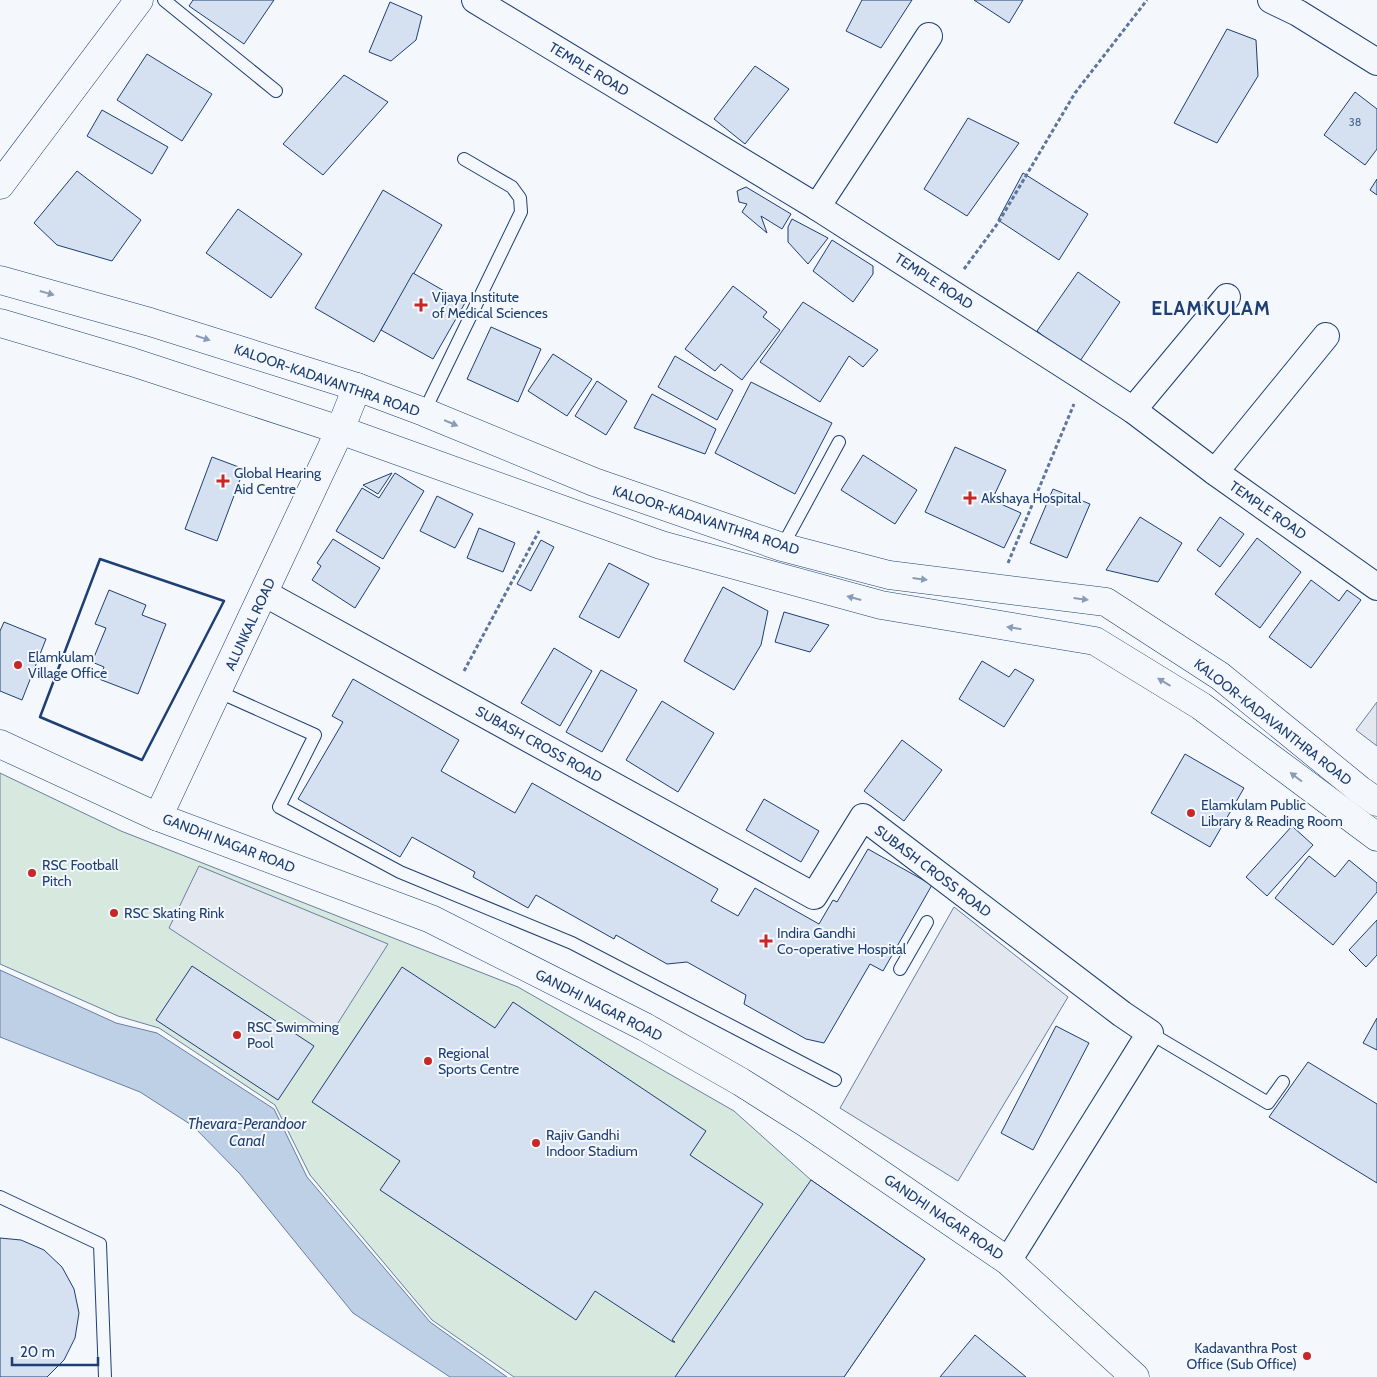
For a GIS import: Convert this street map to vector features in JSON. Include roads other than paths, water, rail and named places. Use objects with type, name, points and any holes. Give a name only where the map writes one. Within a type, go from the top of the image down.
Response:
[{"type":"main road","points":[[0,185],[139,0]]},
{"type":"main road","name":"KALOOR-KADAVANTHRA ROAD","points":[[0,280],[150,322],[357,387],[424,412],[594,482],[782,547],[889,575],[1106,602],[1220,676],[1377,802]]},
{"type":"main road","name":"KALOOR-KADAVANTHRA ROAD","points":[[0,323],[132,362],[340,430],[661,544],[881,605],[1095,641],[1202,706],[1377,837]]},
{"type":"main road","name":"ALUNKAL ROAD","points":[[158,817],[340,430],[357,387]]},
{"type":"main road","name":"GANDHI NAGAR ROAD","points":[[0,744],[158,817],[431,919],[645,1027],[741,1082],[806,1123],[1008,1261],[1135,1377]]},
{"type":"street","name":"TEMPLE ROAD","points":[[475,0],[817,207],[949,290],[1133,410],[1215,472],[1377,587]]},
{"type":"street","points":[[1271,0],[1302,6],[1377,62]]},
{"type":"street","points":[[817,207],[929,36]]},
{"type":"street","points":[[1133,410],[1227,297]]},
{"type":"street","points":[[1215,472],[1326,336]]},
{"type":"street","name":"SUBASH CROSS ROAD","points":[[264,593],[814,896],[863,817],[1122,1014],[1150,1033]]},
{"type":"street","points":[[1008,1261],[1150,1033]]},
{"type":"lane","points":[[164,0],[276,91]]},
{"type":"lane","points":[[424,412],[521,212],[520,198],[512,186],[464,159]]},
{"type":"lane","points":[[782,547],[839,442]]},
{"type":"lane","points":[[217,692],[315,735],[278,807],[400,872],[572,943],[834,1080]]},
{"type":"lane","points":[[900,968],[927,922]]},
{"type":"lane","points":[[1150,1033],[1268,1103],[1283,1082]]},
{"type":"lane","points":[[0,1197],[100,1244],[105,1377]]},
{"type":"water","name":"Thevara-Perandoor Canal","points":[[0,970],[116,1023],[157,1033],[274,1109],[307,1177],[430,1322],[507,1377],[450,1377],[353,1313],[240,1174],[193,1126],[140,1092],[0,1037]]},
{"type":"place","name":"Vijaya Institute of Medical Sciences","points":[[421,305]]},
{"type":"place","name":"Global Hearing Aid Centre","points":[[223,481]]},
{"type":"place","name":"Akshaya Hospital","points":[[970,498]]},
{"type":"place","name":"Elamkulam Village Office","points":[[18,665]]},
{"type":"place","name":"Elamkulam Public Library & Reading Room","points":[[1191,813]]},
{"type":"place","name":"RSC Football Pitch","points":[[32,873]]},
{"type":"place","name":"RSC Skating Rink","points":[[114,913]]},
{"type":"place","name":"Indira Gandhi Co-operative Hospital","points":[[766,941]]},
{"type":"place","name":"RSC Swimming Pool","points":[[237,1035]]},
{"type":"place","name":"Regional Sports Centre","points":[[428,1061]]},
{"type":"place","name":"Rajiv Gandhi Indoor Stadium","points":[[536,1143]]},
{"type":"place","name":"Kadavanthra Post Office (Sub Office)","points":[[1307,1356]]},
{"type":"district","name":"ELAMKULAM","points":[[1211,308]]}]
